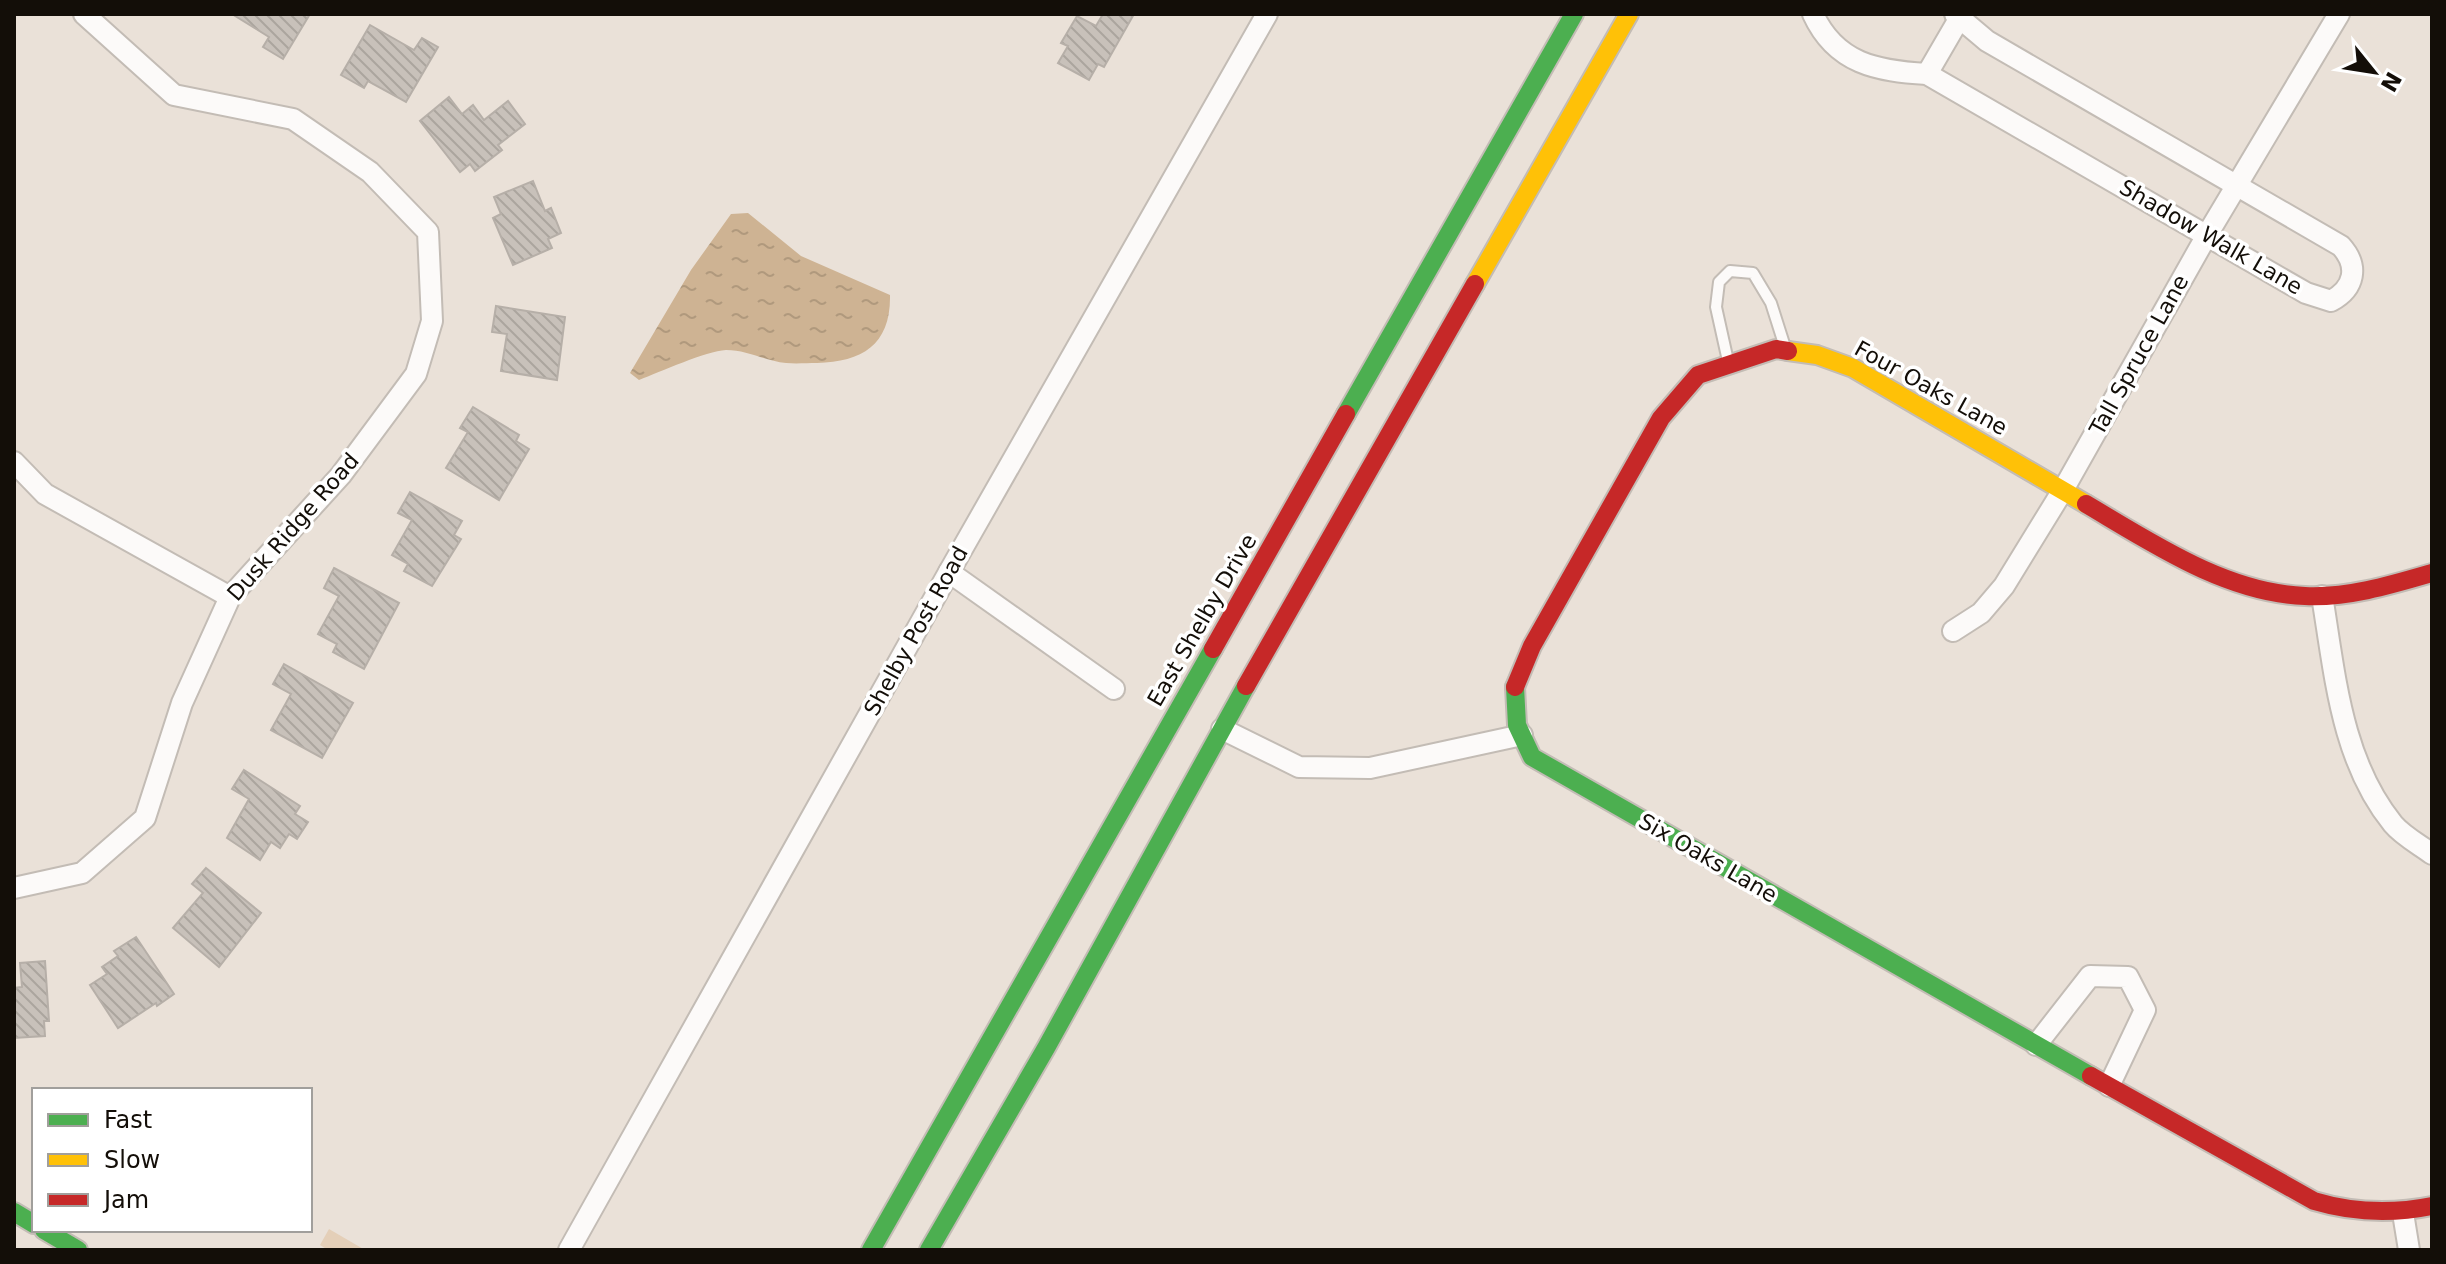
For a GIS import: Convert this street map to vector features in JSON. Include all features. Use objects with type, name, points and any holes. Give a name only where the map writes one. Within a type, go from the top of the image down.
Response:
[{"type":"main road","name":"East Shelby Drive","points":[[871,1250],[1574,14]]},
{"type":"main road","points":[[929,1250],[1629,14]]},
{"type":"main road","name":"Four Oaks Lane","points":[[1561,596],[1661,418],[1698,375],[1776,349],[1817,355],[1853,368],[2164,550],[2247,585],[2322,596],[2383,587],[2432,573]]},
{"type":"main road","name":"Six Oaks Lane","points":[[1561,596],[1515,684],[1517,725],[1532,757],[2314,1201],[2338,1209],[2403,1213],[2432,1206]]},
{"type":"main road","points":[[14,1212],[32,1223]]},
{"type":"main road","points":[[47,1232],[78,1250]]},
{"type":"street","name":"Dusk Ridge Road","points":[[14,888],[82,873],[145,818],[182,703],[230,597],[341,475],[416,374],[432,321],[428,232],[370,172],[293,119],[174,95],[84,14]]},
{"type":"street","name":"Shelby Post Road","points":[[569,1250],[949,572],[1267,14]]},
{"type":"street","name":"Shadow Walk Lane","points":[[1813,14],[1833,45],[1851,59],[1871,66],[1927,74],[2306,293],[2331,301],[2342,295],[2354,266],[2341,246],[1987,41],[1957,16]]},
{"type":"street","name":"Tall Spruce Lane","points":[[1953,631],[1981,613],[2004,586],[2339,14]]},
{"type":"street","points":[[1927,74],[1957,16]]},
{"type":"street","points":[[14,462],[45,494],[230,597]]},
{"type":"street","points":[[949,572],[1114,689]]},
{"type":"street","points":[[2322,596],[2342,716],[2365,780],[2394,826],[2432,854]]},
{"type":"street","points":[[1222,729],[1299,767],[1370,768],[1522,735]]},
{"type":"street","points":[[2036,1045],[2090,976],[2128,977],[2145,1010],[2109,1086]]},
{"type":"street","points":[[2403,1213],[2409,1250]]},
{"type":"lane","points":[[1729,364],[1716,307],[1719,282],[1730,271],[1753,273],[1771,303],[1786,349]]},
{"type":"shaded area","points":[[329,1229],[365,1250],[328,1250],[320,1245]]},
{"type":"water","points":[[748,213],[801,256],[890,295],[889,312],[879,338],[861,354],[833,362],[786,363],[726,350],[695,358],[639,380],[630,373],[691,270],[731,214]]},
{"type":"building","points":[[232,14],[310,14],[283,59],[263,47],[269,37]]},
{"type":"building","points":[[1103,14],[1134,14],[1104,67],[1098,64],[1089,80],[1058,63],[1068,46],[1061,43],[1077,16],[1096,26]]},
{"type":"building","points":[[370,25],[414,50],[422,38],[438,47],[406,102],[368,81],[364,88],[341,75]]},
{"type":"building","points":[[449,97],[462,114],[473,105],[484,120],[508,101],[525,124],[498,145],[502,150],[475,171],[470,164],[460,172],[420,121]]},
{"type":"building","points":[[533,181],[545,211],[551,208],[561,233],[548,239],[552,248],[513,265],[493,218],[501,214],[494,197]]},
{"type":"building","points":[[496,306],[565,317],[557,380],[501,371],[507,334],[492,332]]},
{"type":"building","points":[[473,407],[519,435],[516,441],[529,449],[499,500],[446,468],[468,432],[460,428]]},
{"type":"building","points":[[410,492],[462,521],[454,535],[461,539],[432,586],[404,571],[408,564],[392,555],[412,520],[398,513]]},
{"type":"building","points":[[334,568],[399,603],[364,669],[333,652],[337,644],[318,634],[339,596],[324,588]]},
{"type":"building","points":[[284,664],[353,703],[322,758],[271,730],[291,694],[273,684]]},
{"type":"building","points":[[244,770],[300,806],[295,814],[308,822],[297,839],[289,834],[280,848],[271,842],[260,860],[227,838],[249,799],[232,789]]},
{"type":"building","points":[[206,868],[261,913],[219,967],[173,928],[203,893],[192,884]]},
{"type":"building","points":[[136,937],[174,994],[118,1028],[90,985],[107,974],[102,967],[118,956],[114,951]]},
{"type":"building","points":[[45,961],[49,1021],[44,1021],[45,1036],[14,1038],[14,988],[22,987],[20,963]]},
{"type":"traffic: fast","points":[[1346,414],[1574,14]]},
{"type":"traffic: fast","points":[[871,1250],[1213,649]]},
{"type":"traffic: fast","points":[[929,1250],[1046,1048],[1246,686]]},
{"type":"traffic: fast","points":[[1515,687],[1517,725],[1532,757],[2091,1076]]},
{"type":"traffic: fast","points":[[14,1212],[32,1223]]},
{"type":"traffic: fast","points":[[47,1232],[78,1250]]},
{"type":"traffic: slow","points":[[1475,284],[1629,14]]},
{"type":"traffic: slow","points":[[1788,351],[1817,355],[1853,368],[2086,504]]},
{"type":"traffic: jam","points":[[1246,686],[1475,284]]},
{"type":"traffic: jam","points":[[1515,687],[1532,646],[1661,418],[1698,375],[1776,349],[1788,351]]},
{"type":"traffic: jam","points":[[1213,649],[1346,414]]},
{"type":"traffic: jam","points":[[2086,504],[2191,564],[2247,586],[2276,593],[2305,596],[2353,593],[2432,573]]},
{"type":"traffic: jam","points":[[2091,1076],[2314,1201],[2373,1211],[2432,1206]]}]
